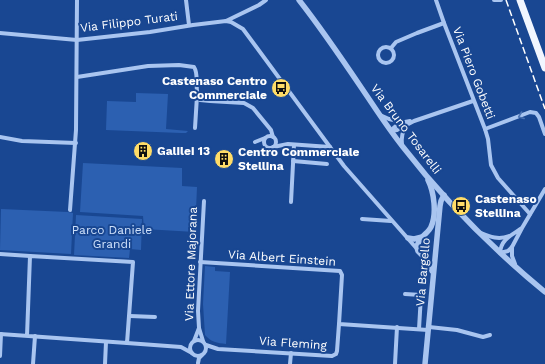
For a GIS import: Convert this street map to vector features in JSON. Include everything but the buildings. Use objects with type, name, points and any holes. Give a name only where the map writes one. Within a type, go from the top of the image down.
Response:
[{"type":"main road","points":[[520,0],[545,68]]},
{"type":"street","points":[[70,210],[76,143],[77,0]]},
{"type":"street","name":"Via Filippo Turati","points":[[186,0],[189,25]]},
{"type":"street","name":"Via Filippo Turati","points":[[0,33],[77,40],[150,32],[189,25],[226,21],[266,0]]},
{"type":"street","name":"Via Bruno Tosarelli","points":[[299,0],[323,31],[403,147],[425,175],[480,233],[545,292]]},
{"type":"street","name":"Via Piero Gobetti","points":[[436,0],[488,139],[494,172],[530,214]]},
{"type":"street","points":[[494,0],[501,0]]},
{"type":"street","points":[[226,21],[231,22],[243,29],[353,178],[408,238],[430,265],[433,274]]},
{"type":"street","name":"Via Piero Gobetti","points":[[391,48],[396,42],[444,24]]},
{"type":"street","name":"Via Piero Gobetti","points":[[386,46],[391,48],[394,56],[391,61],[386,63],[381,62],[378,55],[379,50],[386,46]]},
{"type":"street","points":[[77,77],[148,66],[179,65],[194,67],[196,71],[197,95],[195,128]]},
{"type":"street","points":[[197,95],[200,100],[210,102],[244,103],[253,108],[271,130],[276,142],[273,147]]},
{"type":"street","points":[[392,131],[397,130],[405,124],[473,101]]},
{"type":"street","points":[[484,129],[530,112],[536,113],[539,117],[545,134]]},
{"type":"street","points":[[380,114],[389,119],[405,124]]},
{"type":"street","points":[[403,147],[402,137],[405,124]]},
{"type":"street","points":[[265,146],[264,143],[268,129],[266,125]]},
{"type":"street","points":[[288,144],[269,148],[255,142],[266,137],[274,138],[280,142],[294,145],[330,147]]},
{"type":"street","points":[[0,138],[10,138],[22,141],[76,143]]},
{"type":"street","points":[[291,202],[294,145]]},
{"type":"street","points":[[293,161],[327,164]]},
{"type":"street","name":"Via Bargello","points":[[418,250],[419,242],[428,232],[432,223],[434,201],[431,188],[425,175]]},
{"type":"street","points":[[517,268],[512,256],[512,247],[545,189]]},
{"type":"street","points":[[434,201],[440,196],[444,195]]},
{"type":"street","name":"Via Bargello","points":[[425,364],[440,206],[444,195]]},
{"type":"street","name":"Via Ettore Majorana","points":[[204,201],[198,311],[199,328],[204,343]]},
{"type":"street","points":[[362,219],[392,220]]},
{"type":"street","points":[[512,247],[508,250],[500,252],[502,244],[506,239],[522,228]]},
{"type":"street","points":[[480,233],[491,237],[502,238],[513,234]]},
{"type":"street","name":"Via Bargello","points":[[408,238],[414,239],[422,237]]},
{"type":"street","points":[[0,254],[133,262],[128,343]]},
{"type":"street","points":[[27,336],[30,256]]},
{"type":"street","name":"Via Albert Einstein","points":[[200,262],[340,270],[342,275],[339,324]]},
{"type":"street","name":"Via Bargello","points":[[405,294],[421,295],[419,329]]},
{"type":"street","points":[[130,316],[155,317]]},
{"type":"street","points":[[339,324],[457,330],[483,337],[490,335]]},
{"type":"street","name":"Via Fleming","points":[[204,343],[218,349],[332,356],[337,352],[339,324]]},
{"type":"street","points":[[395,364],[397,327]]},
{"type":"street","name":"Via Ettore Majorana","points":[[193,342],[199,328]]},
{"type":"street","points":[[0,356],[0,334],[181,347],[194,354],[203,354]]},
{"type":"street","points":[[33,364],[35,336]]},
{"type":"street","points":[[181,347],[198,340],[204,343],[206,348],[199,358],[198,363]]},
{"type":"street","points":[[105,364],[106,342]]},
{"type":"street","points":[[193,342],[190,348],[198,363]]},
{"type":"street","name":"Via Fleming","points":[[203,354],[218,349]]},
{"type":"street","points":[[290,353],[290,364]]},
{"type":"green space","points":[[136,93],[168,94],[166,129],[188,131],[186,133],[181,133],[106,130],[107,101],[136,102]]},
{"type":"green space","points":[[83,163],[182,168],[182,186],[197,187],[195,232],[144,229],[143,216],[80,212]]},
{"type":"green space","points":[[1,209],[73,213],[71,254],[0,250]]},
{"type":"green space","name":"Parco Daniele Grandi","points":[[76,215],[142,219],[141,250],[130,249],[129,258],[74,255]]},
{"type":"green space","points":[[205,266],[215,267],[215,271],[230,272],[226,344],[214,342],[205,335],[203,304]]},
{"type":"railway","points":[[506,0],[545,109]]},
{"type":"place","name":"Castenaso Centro Commerciale","points":[[281,88]]},
{"type":"place","name":"Galilei 13","points":[[143,151]]},
{"type":"place","name":"Centro Commerciale Stellina","points":[[224,159]]},
{"type":"place","name":"Castenaso Stellina","points":[[461,206]]}]
